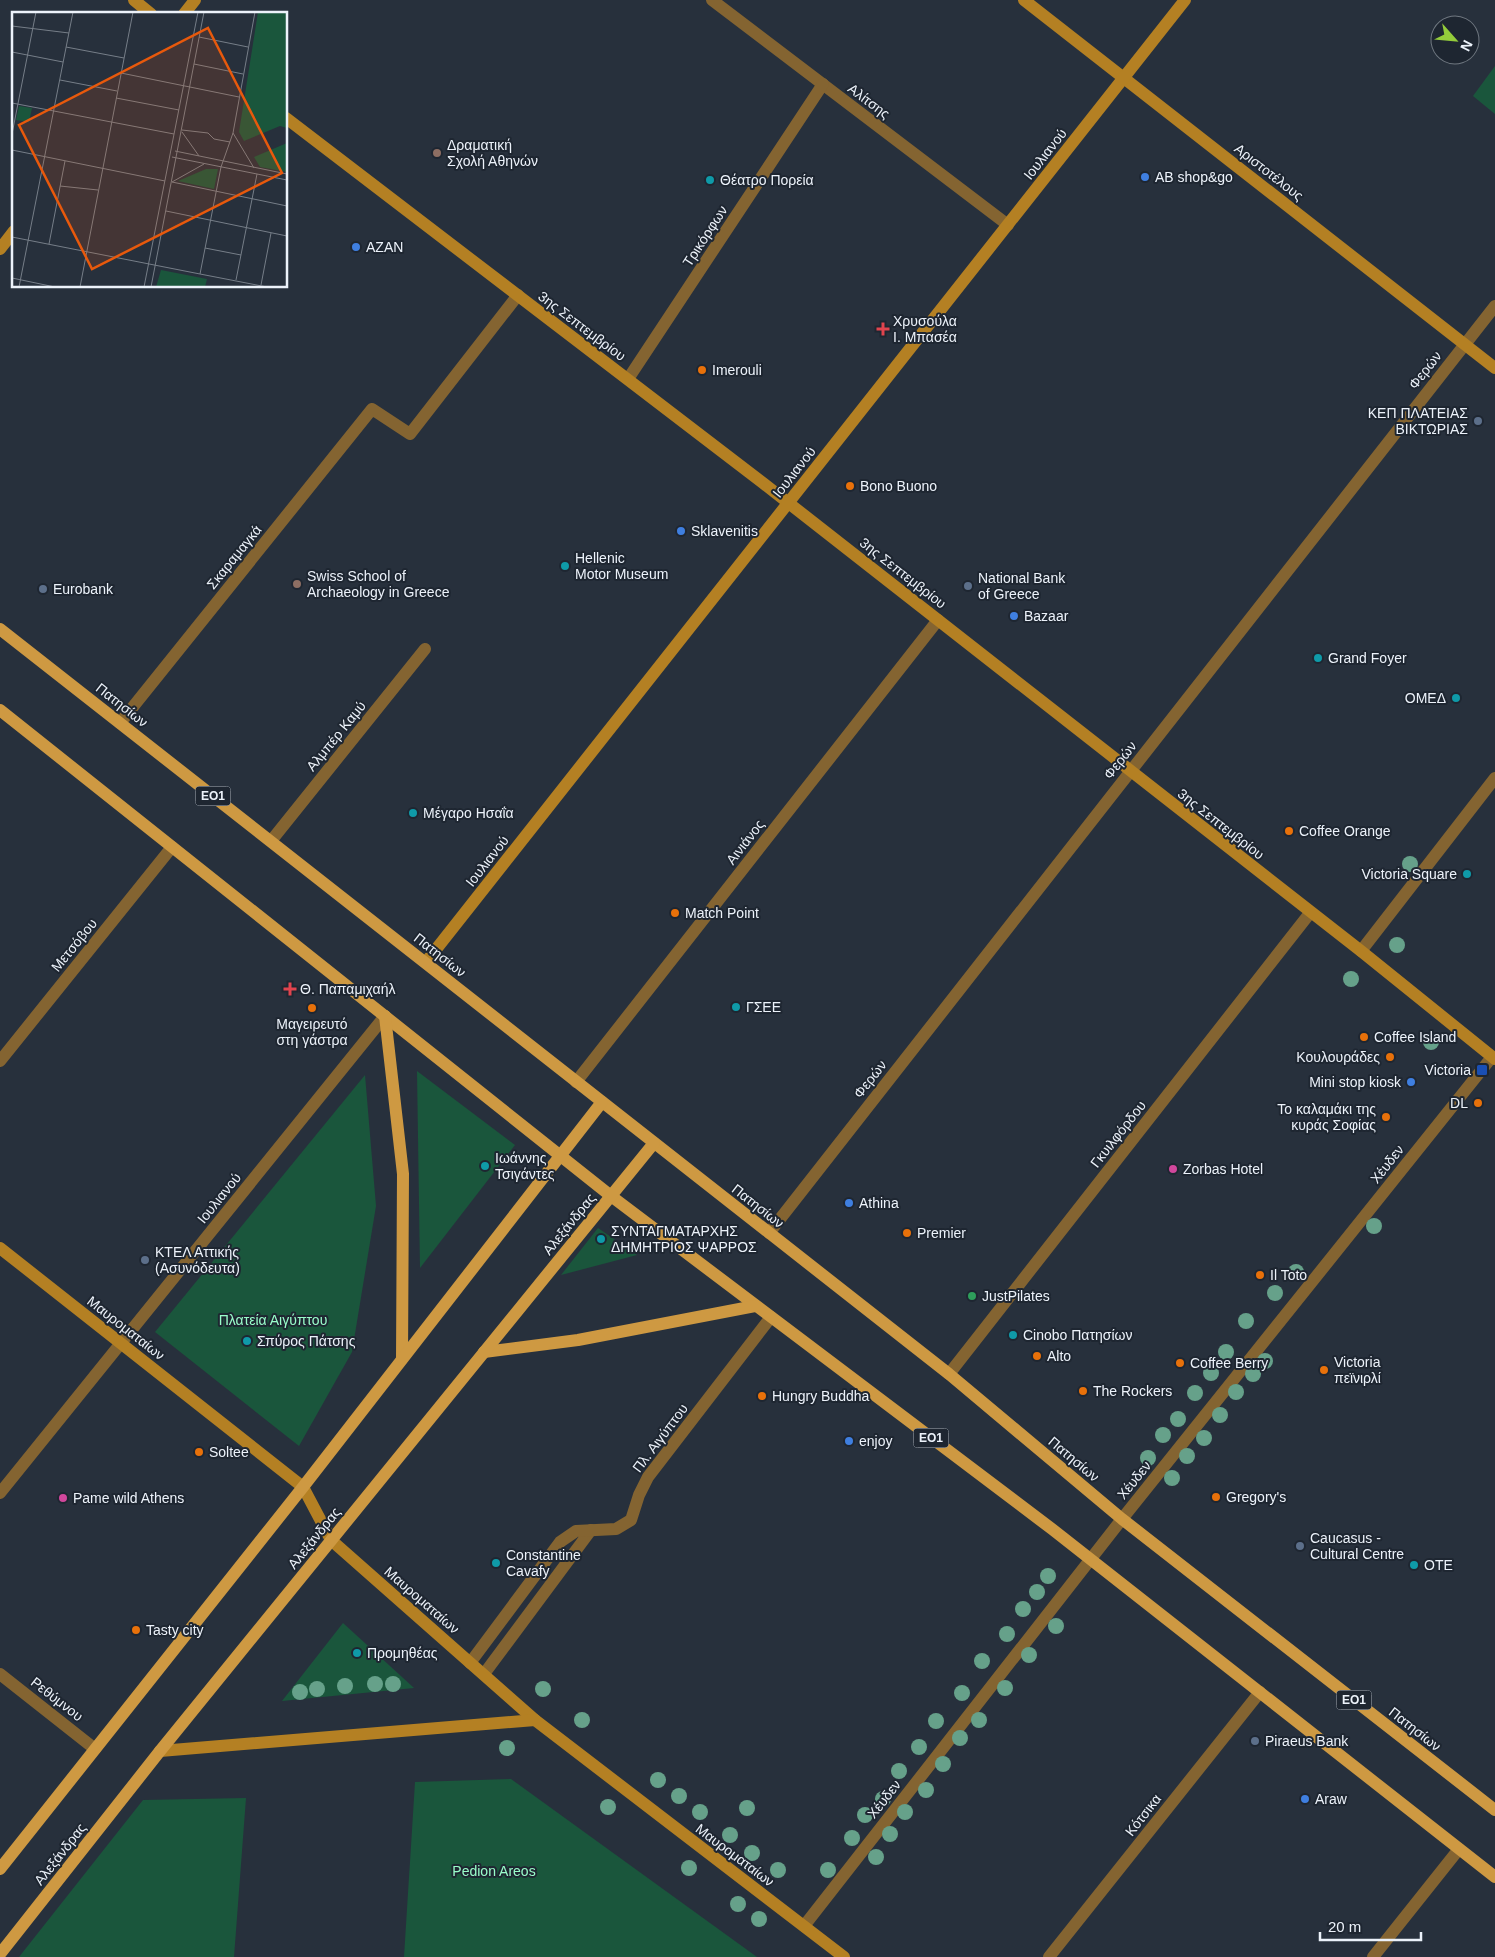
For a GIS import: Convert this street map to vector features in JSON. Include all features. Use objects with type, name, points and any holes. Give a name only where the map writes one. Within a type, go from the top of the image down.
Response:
[{"type":"main road","points":[[134,0],[149,12]]},
{"type":"main road","points":[[186,12],[195,0]]},
{"type":"main road","name":"Αριστοτέλους","points":[[1024,0],[1495,368]]},
{"type":"main road","name":"Ιουλιανού","points":[[426,962],[1185,0]]},
{"type":"main road","name":"3ης Σεπτεμβρίου","points":[[288,120],[789,503],[1494,1058]]},
{"type":"main road","points":[[0,249],[12,234]]},
{"type":"main road","name":"Πατησίων","points":[[0,629],[949,1374],[1122,1519],[1495,1810]]},
{"type":"main road","name":"ΕΟ1","points":[[0,710],[611,1196],[1091,1560],[1495,1877]]},
{"type":"main road","points":[[385,1016],[403,1174],[402,1359]]},
{"type":"main road","points":[[0,1869],[303,1487],[602,1102]]},
{"type":"main road","name":"Αλεξάνδρας","points":[[0,1954],[160,1751],[654,1143]]},
{"type":"main road","name":"Μαυροματαίων","points":[[0,1248],[303,1487],[331,1540],[535,1720],[844,1957]]},
{"type":"main road","points":[[484,1352],[578,1340],[756,1306]]},
{"type":"main road","points":[[160,1751],[535,1720]]},
{"type":"street","name":"Αλίτσης","points":[[712,0],[1008,225]]},
{"type":"street","name":"Τρικόρφων","points":[[628,379],[823,84]]},
{"type":"street","name":"Σκαραμαγκά","points":[[120,723],[372,409],[410,434],[518,295]]},
{"type":"street","name":"Φερών","points":[[769,1233],[1495,306]]},
{"type":"street","name":"Αινιάνος","points":[[576,1082],[938,620]]},
{"type":"street","name":"Αλμπέρ Καμύ","points":[[271,841],[425,650]]},
{"type":"street","points":[[1360,952],[1495,778]]},
{"type":"street","name":"Μετσόβου","points":[[0,1061],[172,846]]},
{"type":"street","name":"Γκυιλφόρδου","points":[[949,1374],[1310,913]]},
{"type":"street","name":"Ιουλιανού","points":[[0,1493],[385,1016]]},
{"type":"street","name":"Χέυδεν","points":[[804,1926],[1122,1519],[1494,1058]]},
{"type":"street","name":"Πλ. Αιγύπτου","points":[[470,1663],[560,1542],[576,1531],[616,1529],[631,1520],[639,1494],[648,1477],[771,1317]]},
{"type":"street","points":[[484,1674],[591,1530]]},
{"type":"street","name":"Ρεθύμνου","points":[[0,1674],[95,1749]]},
{"type":"street","name":"Κότσικα","points":[[1049,1957],[1260,1692]]},
{"type":"street","points":[[1373,1957],[1459,1849]]},
{"type":"green space","points":[[1495,66],[1495,114],[1473,96]]},
{"type":"green space","points":[[417,1071],[515,1145],[420,1268]]},
{"type":"green space","name":"Πλατεία Αιγύπτου","points":[[365,1075],[376,1206],[352,1352],[299,1446],[155,1332]]},
{"type":"green space","points":[[598,1228],[637,1255],[561,1275]]},
{"type":"green space","points":[[343,1623],[414,1688],[282,1701]]},
{"type":"green space","name":"Pedion Areos","points":[[511,1779],[757,1957],[404,1957],[415,1782]]},
{"type":"green space","points":[[246,1798],[234,1957],[19,1957],[143,1800]]},
{"type":"place","name":"Δραματική Σχολή Αθηνών","points":[[437,153]]},
{"type":"place","name":"AB shop&go","points":[[1145,177]]},
{"type":"place","name":"Θέατρο Πορεία","points":[[710,180]]},
{"type":"place","name":"ΑΖΑΝ","points":[[356,247]]},
{"type":"place","name":"Χρυσούλα Ι. Μπασέα","points":[[883,329]]},
{"type":"place","name":"Imerouli","points":[[702,370]]},
{"type":"place","name":"ΚΕΠ ΠΛΑΤΕΙΑΣ ΒΙΚΤΩΡΙΑΣ","points":[[1478,421]]},
{"type":"place","name":"Bono Buono","points":[[850,486]]},
{"type":"place","name":"Sklavenitis","points":[[681,531]]},
{"type":"place","name":"Hellenic Motor Museum","points":[[565,566]]},
{"type":"place","name":"Swiss School of Archaeology in Greece","points":[[297,584]]},
{"type":"place","name":"National Bank of Greece","points":[[968,586]]},
{"type":"place","name":"Eurobank","points":[[43,589]]},
{"type":"place","name":"Bazaar","points":[[1014,616]]},
{"type":"place","name":"Grand Foyer","points":[[1318,658]]},
{"type":"place","name":"ΟΜΕΔ","points":[[1456,698]]},
{"type":"place","name":"Μέγαρο Ησαΐα","points":[[413,813]]},
{"type":"place","name":"Coffee Orange","points":[[1289,831]]},
{"type":"place","name":"Victoria Square","points":[[1467,874]]},
{"type":"place","name":"Match Point","points":[[675,913]]},
{"type":"place","name":"Θ. Παπαμιχαήλ","points":[[290,989]]},
{"type":"place","name":"ΓΣΕΕ","points":[[736,1007]]},
{"type":"place","name":"Μαγειρευτό στη γάστρα","points":[[312,1008]]},
{"type":"place","name":"Coffee Island","points":[[1364,1037]]},
{"type":"place","name":"Κουλουράδες","points":[[1390,1057]]},
{"type":"place","name":"Victoria","points":[[1482,1070]]},
{"type":"place","name":"Mini stop kiosk","points":[[1411,1082]]},
{"type":"place","name":"DL","points":[[1478,1103]]},
{"type":"place","name":"Το καλαμάκι της κυράς Σοφίας","points":[[1386,1117]]},
{"type":"place","name":"Ιωάννης Τσιγάντες","points":[[485,1166]]},
{"type":"place","name":"Zorbas Hotel","points":[[1173,1169]]},
{"type":"place","name":"Athina","points":[[849,1203]]},
{"type":"place","name":"Premier","points":[[907,1233]]},
{"type":"place","name":"ΣΥΝΤΑΓΜΑΤΑΡΧΗΣ ΔΗΜΗΤΡΙΟΣ ΨΑΡΡΟΣ","points":[[601,1239]]},
{"type":"place","name":"ΚΤΕΛ Αττικής (Ασυνόδευτα)","points":[[145,1260]]},
{"type":"place","name":"Il Toto","points":[[1260,1275]]},
{"type":"place","name":"JustPilates","points":[[972,1296]]},
{"type":"place","name":"Cinobo Πατησίων","points":[[1013,1335]]},
{"type":"place","name":"Σπύρος Πάτσης","points":[[247,1341]]},
{"type":"place","name":"Alto","points":[[1037,1356]]},
{"type":"place","name":"Coffee Berry","points":[[1180,1363]]},
{"type":"place","name":"Victoria πεϊνιρλί","points":[[1324,1370]]},
{"type":"place","name":"The Rockers","points":[[1083,1391]]},
{"type":"place","name":"Hungry Buddha","points":[[762,1396]]},
{"type":"place","name":"enjoy","points":[[849,1441]]},
{"type":"place","name":"Soltee","points":[[199,1452]]},
{"type":"place","name":"Gregory's","points":[[1216,1497]]},
{"type":"place","name":"Pame wild Athens","points":[[63,1498]]},
{"type":"place","name":"Caucasus - Cultural Centre","points":[[1300,1546]]},
{"type":"place","name":"Constantine Cavafy","points":[[496,1563]]},
{"type":"place","name":"ΟΤΕ","points":[[1414,1565]]},
{"type":"place","name":"Tasty city","points":[[136,1630]]},
{"type":"place","name":"Προμηθέας","points":[[357,1653]]},
{"type":"place","name":"Piraeus Bank","points":[[1255,1741]]},
{"type":"place","name":"Araw","points":[[1305,1799]]}]
